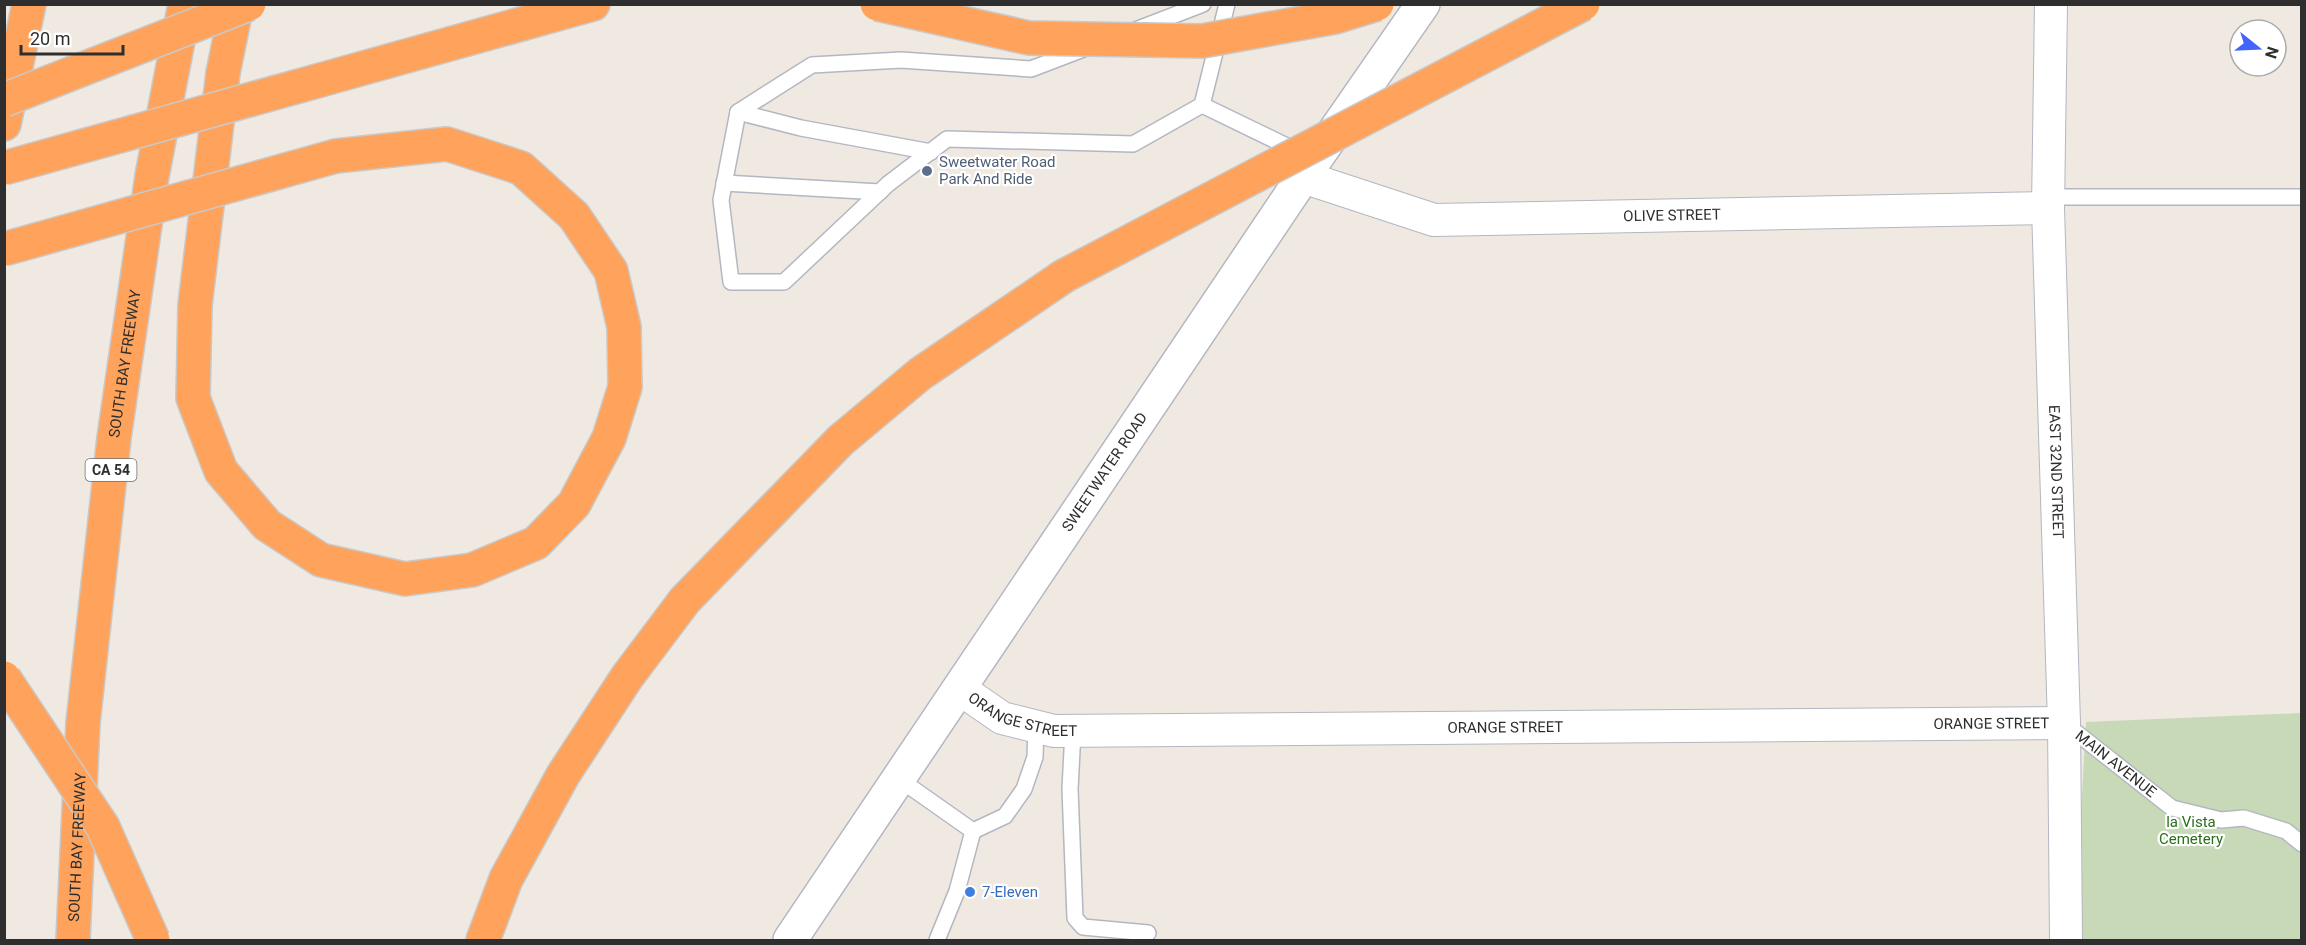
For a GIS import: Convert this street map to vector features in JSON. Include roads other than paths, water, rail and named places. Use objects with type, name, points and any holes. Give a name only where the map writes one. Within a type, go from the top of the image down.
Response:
[{"type":"highway","points":[[4,124],[29,4]]},
{"type":"highway","name":"SOUTH BAY FREEWAY","points":[[73,940],[83,723],[114,438],[152,176],[184,4]]},
{"type":"highway","points":[[4,249],[336,156],[447,144],[521,168],[574,216],[611,271],[624,327],[625,387],[609,438],[574,504],[536,543],[472,570],[405,579],[321,560],[267,525],[221,471],[193,398],[195,305],[223,73],[237,4]]},
{"type":"highway","points":[[4,100],[249,4]]},
{"type":"highway","points":[[4,168],[593,4]]},
{"type":"highway","points":[[877,4],[1029,38],[1202,41],[1335,17],[1377,4]]},
{"type":"highway","points":[[483,940],[506,879],[563,775],[627,677],[686,600],[841,440],[920,374],[1064,276],[1583,4]]},
{"type":"highway","points":[[4,678],[103,827],[153,940]]},
{"type":"main road","name":"SWEETWATER ROAD","points":[[790,940],[1309,168],[1423,4]]},
{"type":"street","name":"EAST 32ND STREET","points":[[2051,4],[2048,203],[2064,723],[2066,940]]},
{"type":"street","name":"OLIVE STREET","points":[[1309,168],[1434,219],[2048,203]]},
{"type":"street","name":"ORANGE STREET","points":[[960,689],[1002,718],[1054,731],[2064,723]]},
{"type":"lane","points":[[1203,4],[1031,69],[900,60],[812,65],[738,112],[720,200],[731,282],[783,282],[880,192],[947,139],[1132,144],[1202,105],[1227,4]]},
{"type":"lane","points":[[1202,105],[1309,168]]},
{"type":"lane","points":[[738,112],[801,128],[931,152]]},
{"type":"lane","points":[[724,183],[880,192]]},
{"type":"lane","points":[[2048,203],[2301,197]]},
{"type":"lane","name":"MAIN AVENUE","points":[[2064,723],[2172,808],[2221,820],[2244,818],[2286,831],[2301,844]]},
{"type":"lane","points":[[938,940],[957,891],[973,831],[1005,816],[1024,789],[1035,757],[1036,727]]},
{"type":"lane","points":[[1073,731],[1071,789],[1075,918],[1083,927],[1149,933]]},
{"type":"lane","points":[[899,779],[973,831]]},
{"type":"place","name":"Sweetwater Road Park And Ride","points":[[927,171]]},
{"type":"place","name":"7-Eleven","points":[[970,892]]},
{"type":"park label","name":"la Vista Cemetery","points":[[2191,830]]}]
